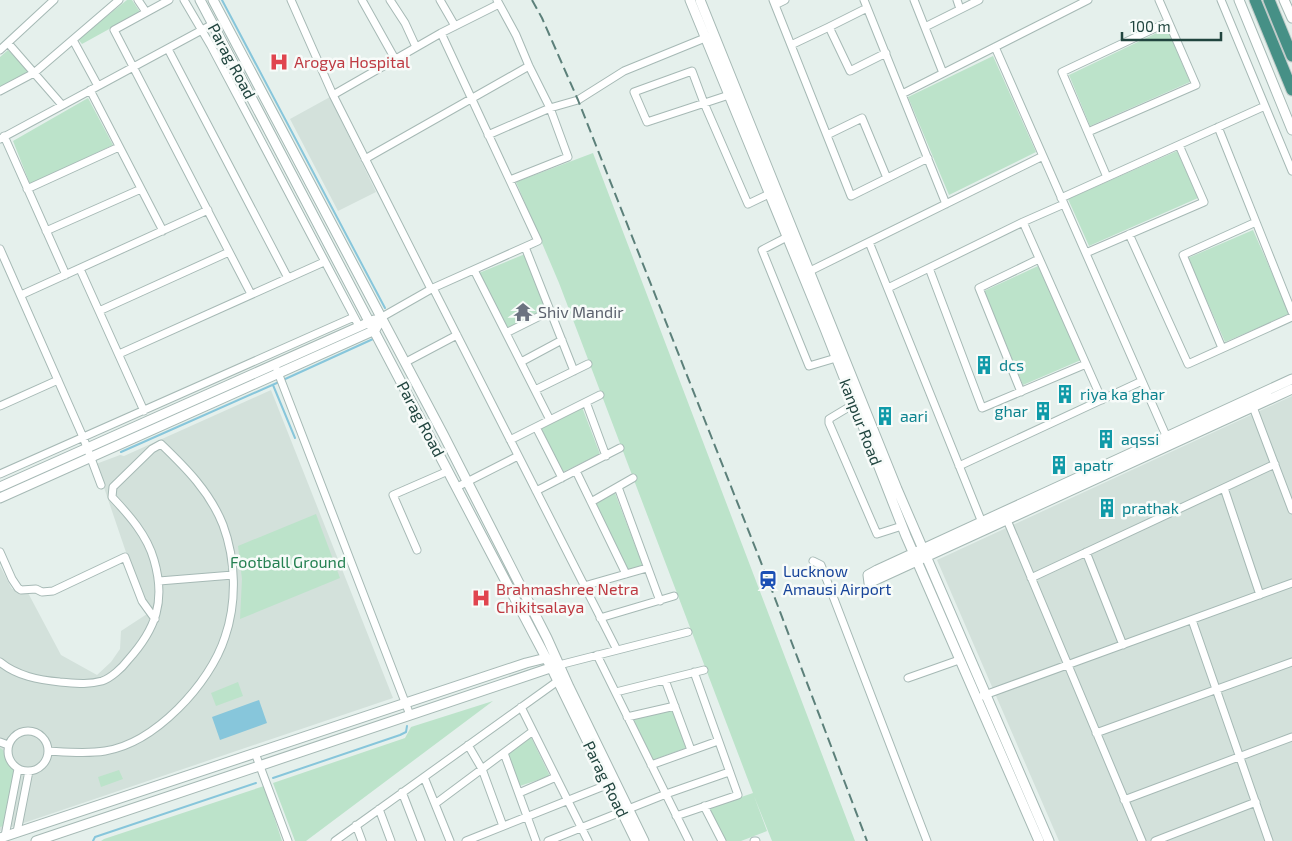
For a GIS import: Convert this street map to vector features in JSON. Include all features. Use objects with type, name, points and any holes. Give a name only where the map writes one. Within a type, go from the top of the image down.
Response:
[{"type":"highway","points":[[1255,0],[1292,90]]},
{"type":"highway","points":[[1269,0],[1292,56]]},
{"type":"street","points":[[0,50],[54,0]]},
{"type":"street","points":[[0,91],[34,73],[119,0]]},
{"type":"street","points":[[138,0],[146,12]]},
{"type":"street","points":[[169,0],[114,30],[252,294]]},
{"type":"street","points":[[184,0],[202,30],[359,326]]},
{"type":"street","name":"Parag Road","points":[[200,0],[546,658]]},
{"type":"street","name":"Parag Road","points":[[213,0],[468,482],[625,810],[636,841]]},
{"type":"street","points":[[292,0],[333,95],[617,650]]},
{"type":"street","points":[[390,0],[416,47]]},
{"type":"street","points":[[440,0],[455,26]]},
{"type":"street","name":"kanpur Road","points":[[690,0],[787,237],[806,273],[836,358],[915,558],[1039,841]]},
{"type":"street","points":[[700,0],[743,106],[806,273],[1048,841]]},
{"type":"street","points":[[785,0],[774,3],[851,196],[928,158]]},
{"type":"street","points":[[864,0],[946,204]]},
{"type":"street","points":[[914,0],[943,72]]},
{"type":"street","points":[[957,0],[960,9]]},
{"type":"street","points":[[925,27],[979,0]]},
{"type":"street","points":[[902,94],[1088,0]]},
{"type":"street","points":[[1088,132],[1196,86],[1158,0]]},
{"type":"street","points":[[1221,0],[1292,171]]},
{"type":"street","points":[[1238,0],[1292,130]]},
{"type":"street","points":[[1284,0],[1292,18]]},
{"type":"street","points":[[363,1],[395,59]]},
{"type":"street","points":[[333,95],[498,2],[516,35],[550,108],[568,157],[510,180]]},
{"type":"street","points":[[791,45],[867,8]]},
{"type":"street","points":[[1107,177],[1062,72],[1168,22]]},
{"type":"street","points":[[66,275],[2,138],[213,24]]},
{"type":"street","points":[[829,27],[850,71],[886,54]]},
{"type":"street","points":[[0,487],[382,317],[432,289],[538,241],[441,33]]},
{"type":"street","points":[[488,135],[550,108],[578,100],[624,71],[706,38]]},
{"type":"street","points":[[73,40],[98,86]]},
{"type":"street","points":[[8,43],[62,105]]},
{"type":"street","points":[[995,46],[1169,441]]},
{"type":"street","points":[[168,48],[288,278]]},
{"type":"street","points":[[365,159],[529,66]]},
{"type":"street","points":[[729,95],[704,103],[648,122],[634,92],[692,71],[704,103],[748,204],[769,194]]},
{"type":"street","points":[[90,90],[163,231]]},
{"type":"street","points":[[734,108],[743,106]]},
{"type":"street","points":[[888,288],[1023,222],[1107,177],[1265,106]]},
{"type":"street","points":[[827,135],[862,118],[888,178]]},
{"type":"street","points":[[1218,127],[1292,312]]},
{"type":"street","points":[[1086,253],[1204,202],[1179,145]]},
{"type":"street","points":[[27,188],[119,147]]},
{"type":"street","points":[[806,273],[1042,156]]},
{"type":"street","points":[[46,231],[141,189]]},
{"type":"street","points":[[21,295],[208,210]]},
{"type":"street","points":[[1023,222],[1102,400]]},
{"type":"street","points":[[1222,348],[1183,255],[1256,222]]},
{"type":"street","points":[[1129,234],[1188,364],[1292,317]]},
{"type":"street","points":[[787,237],[762,250],[809,366],[836,358]]},
{"type":"street","points":[[869,242],[983,526]]},
{"type":"street","points":[[525,247],[574,371]]},
{"type":"street","points":[[0,249],[84,437],[101,485]]},
{"type":"street","points":[[99,311],[229,252]]},
{"type":"street","points":[[1021,392],[979,288],[1039,259]]},
{"type":"street","points":[[119,354],[324,262]]},
{"type":"street","points":[[929,268],[982,408],[1086,364]]},
{"type":"street","points":[[80,269],[144,411]]},
{"type":"street","points":[[474,270],[550,420]]},
{"type":"street","points":[[506,333],[550,311]]},
{"type":"street","points":[[0,498],[375,330],[382,317]]},
{"type":"street","points":[[0,474],[354,318]]},
{"type":"street","points":[[406,362],[457,335]]},
{"type":"street","points":[[521,362],[562,340]]},
{"type":"street","points":[[275,364],[410,715]]},
{"type":"street","points":[[535,390],[588,364]]},
{"type":"street","points":[[983,526],[1007,520],[1292,379]]},
{"type":"street","points":[[0,406],[58,380]]},
{"type":"street","points":[[959,466],[1142,381]]},
{"type":"street","points":[[915,558],[1169,441],[1292,389]]},
{"type":"street","points":[[510,440],[600,395]]},
{"type":"street","points":[[586,402],[606,456]]},
{"type":"street","points":[[854,404],[829,419],[829,423],[877,534],[902,526]]},
{"type":"street","points":[[1253,407],[1292,510]]},
{"type":"street","points":[[536,427],[562,478]]},
{"type":"street","points":[[0,662],[7,668],[36,680],[84,684],[104,681],[123,666],[143,644],[155,618],[160,586],[159,581],[154,558],[142,533],[112,497],[113,487],[152,449],[161,444],[189,470],[208,496],[223,525],[234,567],[232,604],[225,637],[210,669],[180,707],[157,728],[129,743],[106,751],[48,751]]},
{"type":"street","points":[[536,492],[620,448]]},
{"type":"street","points":[[457,487],[518,456]]},
{"type":"street","points":[[1031,578],[1276,464]]},
{"type":"street","points":[[417,550],[394,496],[448,471]]},
{"type":"street","points":[[576,471],[626,574]]},
{"type":"street","points":[[591,502],[633,478]]},
{"type":"street","points":[[618,487],[660,601]]},
{"type":"street","points":[[1224,488],[1260,595]]},
{"type":"street","points":[[1007,520],[1142,841]]},
{"type":"street","points":[[0,552],[18,588],[21,590],[36,589],[42,592],[53,591],[125,557],[142,601],[155,618]]},
{"type":"street","points":[[1086,552],[1123,645]]},
{"type":"street","points":[[813,561],[821,565],[927,841]]},
{"type":"street","points":[[584,586],[648,568]]},
{"type":"street","points":[[159,581],[233,575]]},
{"type":"street","points":[[976,698],[1292,583]]},
{"type":"street","points":[[600,618],[674,596]]},
{"type":"street","points":[[1192,620],[1269,841]]},
{"type":"street","points":[[36,841],[555,666],[688,632]]},
{"type":"street","points":[[597,655],[689,841]]},
{"type":"street","points":[[3,837],[405,702],[546,658],[555,666]]},
{"type":"street","points":[[908,678],[959,660]]},
{"type":"street","points":[[1096,733],[1292,662]]},
{"type":"street","points":[[616,692],[704,670]]},
{"type":"street","points":[[676,816],[738,795],[694,672]]},
{"type":"street","points":[[335,841],[561,678]]},
{"type":"street","name":"Parag Road","points":[[561,678],[609,784],[644,841]]},
{"type":"street","points":[[665,680],[691,750]]},
{"type":"street","points":[[628,717],[675,706]]},
{"type":"street","points":[[521,707],[588,841]]},
{"type":"street","points":[[31,730],[44,738],[48,745],[46,761],[41,767],[29,771],[18,769],[11,763],[8,757],[8,744],[14,735],[22,731],[31,730]]},
{"type":"street","points":[[435,804],[533,731]]},
{"type":"street","points":[[1124,800],[1292,737]]},
{"type":"street","points":[[651,765],[718,741]]},
{"type":"street","points":[[0,742],[8,744]]},
{"type":"street","points":[[468,745],[482,769],[503,826]]},
{"type":"street","points":[[255,753],[288,841]]},
{"type":"street","points":[[504,753],[536,841]]},
{"type":"street","points":[[3,837],[18,769]]},
{"type":"street","points":[[17,832],[29,771]]},
{"type":"street","points":[[548,841],[666,794],[729,772]]},
{"type":"street","points":[[424,777],[450,841]]},
{"type":"street","points":[[519,793],[556,777]]},
{"type":"street","points":[[466,841],[609,784]]},
{"type":"street","points":[[402,792],[421,841]]},
{"type":"street","points":[[1155,841],[1256,802]]},
{"type":"street","points":[[704,806],[722,841]]},
{"type":"street","points":[[380,808],[391,841]]},
{"type":"street","points":[[356,826],[362,841]]},
{"type":"shaded area","points":[[330,97],[376,192],[338,211],[290,119]]},
{"type":"shaded area","points":[[271,390],[393,698],[0,831],[0,566],[12,589],[27,591],[61,655],[97,675],[111,662],[120,649],[121,631],[147,614],[96,464],[120,455],[124,456]]},
{"type":"shaded area","points":[[1292,396],[1292,841],[1059,841],[937,560]]},
{"type":"green space","points":[[127,0],[132,0],[140,12],[82,44],[78,39]]},
{"type":"green space","points":[[1167,28],[1190,82],[1090,126],[1069,75]]},
{"type":"green space","points":[[8,50],[29,71],[0,87],[0,57]]},
{"type":"green space","points":[[993,56],[1036,152],[949,195],[908,97]]},
{"type":"green space","points":[[88,98],[113,145],[30,184],[13,141]]},
{"type":"green space","points":[[1177,151],[1198,198],[1089,246],[1068,199]]},
{"type":"green space","points":[[593,153],[855,841],[772,841],[754,796],[767,831],[741,841],[726,841],[709,808],[753,793],[559,283],[516,182]]},
{"type":"green space","points":[[1253,230],[1290,314],[1225,342],[1188,258]]},
{"type":"green space","points":[[525,254],[547,309],[507,329],[479,273]]},
{"type":"green space","points":[[1038,266],[1081,360],[1023,385],[984,291]]},
{"type":"green space","points":[[582,407],[600,454],[563,472],[541,428]]},
{"type":"green space","points":[[615,493],[643,566],[628,570],[595,504]]},
{"type":"green space","name":"Football Ground","points":[[316,514],[340,578],[240,619],[242,579],[238,546]]},
{"type":"green space","points":[[238,682],[243,696],[216,706],[211,693]]},
{"type":"green space","points":[[493,701],[306,841],[295,841],[273,783],[405,738],[411,727]]},
{"type":"green space","points":[[672,709],[686,748],[653,760],[633,718]]},
{"type":"green space","points":[[531,737],[550,776],[520,786],[508,754]]},
{"type":"green space","points":[[0,748],[3,750],[7,763],[14,771],[3,826],[0,827]]},
{"type":"green space","points":[[119,770],[123,779],[101,787],[98,777]]},
{"type":"green space","points":[[264,786],[282,841],[101,841],[104,839]]},
{"type":"water","points":[[259,700],[267,723],[220,740],[212,717]]},
{"type":"waterway","points":[[222,0],[385,308]]},
{"type":"waterway","points":[[283,380],[373,339]]},
{"type":"waterway","points":[[121,452],[279,382]]},
{"type":"waterway","points":[[273,385],[295,438]]},
{"type":"waterway","points":[[273,778],[400,735],[406,732],[407,726]]},
{"type":"waterway","points":[[93,841],[95,837],[256,783]]},
{"type":"railway","points":[[532,0],[542,18],[578,100],[768,580],[867,841]]},
{"type":"place","name":"Arogya Hospital","points":[[279,62]]},
{"type":"place","name":"Shiv Mandir","points":[[523,312]]},
{"type":"place","name":"dcs","points":[[984,365]]},
{"type":"place","name":"riya ka ghar","points":[[1065,394]]},
{"type":"place","name":"ghar","points":[[1043,411]]},
{"type":"place","name":"aari","points":[[885,416]]},
{"type":"place","name":"aqssi","points":[[1106,439]]},
{"type":"place","name":"apatr","points":[[1059,465]]},
{"type":"place","name":"prathak","points":[[1107,508]]},
{"type":"place","name":"Lucknow Amausi Airport","points":[[768,580]]},
{"type":"place","name":"Brahmashree Netra Chikitsalaya","points":[[481,598]]}]
